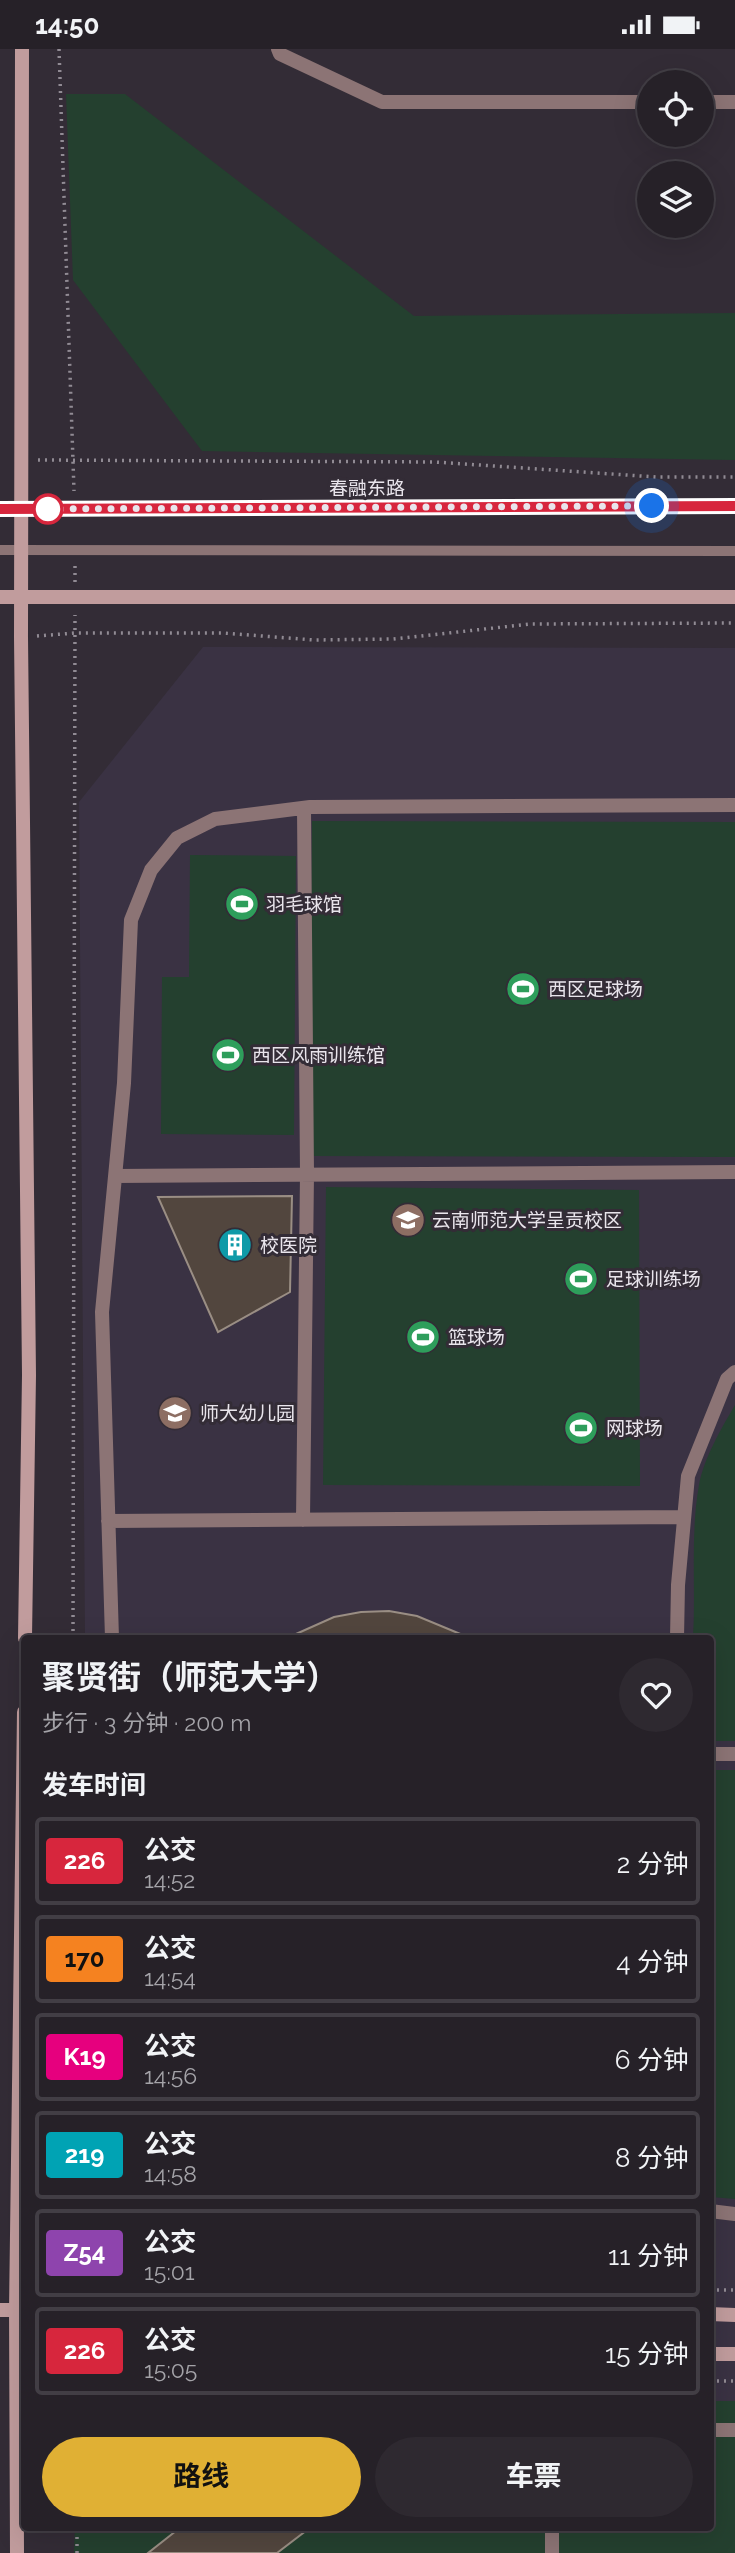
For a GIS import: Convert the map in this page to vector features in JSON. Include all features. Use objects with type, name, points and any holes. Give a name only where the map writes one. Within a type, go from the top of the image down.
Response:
[{"type":"main road","points":[[22,49],[21,637],[29,1375],[26,1635]]},
{"type":"main road","name":"春融东路","points":[[0,509],[735,506]]},
{"type":"main road","points":[[0,597],[735,597]]},
{"type":"main road","points":[[17,2553],[21,2160]]},
{"type":"main road","points":[[0,2310],[20,2310]]},
{"type":"main road","points":[[714,2314],[735,2315]]},
{"type":"main road","points":[[0,2353],[20,2353]]},
{"type":"main road","points":[[714,2354],[735,2354]]},
{"type":"street","points":[[278,49],[280,54],[382,102],[637,102]]},
{"type":"street","points":[[714,102],[735,102]]},
{"type":"street","points":[[112,1635],[102,1312],[125,1070],[131,920],[151,870],[177,838],[215,819],[304,809],[735,804]]},
{"type":"street","points":[[303,1520],[307,1174],[304,809]]},
{"type":"street","points":[[115,1176],[735,1172]]},
{"type":"street","points":[[677,1635],[677,1585],[688,1476],[727,1379],[735,1372]]},
{"type":"street","points":[[108,1521],[684,1517]]},
{"type":"street","points":[[714,1754],[735,1754]]},
{"type":"street","points":[[714,2211],[735,2214]]},
{"type":"street","points":[[714,2430],[735,2430]]},
{"type":"street","points":[[552,2531],[552,2553]]},
{"type":"lane","points":[[0,550],[735,551]]},
{"type":"path","points":[[60,49],[74,509]]},
{"type":"path","points":[[21,460],[435,462],[656,477],[735,477]]},
{"type":"path","points":[[73,1635],[75,550]]},
{"type":"path","points":[[21,637],[75,633],[223,633],[314,640],[393,639],[531,624],[735,624]]},
{"type":"path","points":[[714,2290],[735,2290]]},
{"type":"path","points":[[714,2381],[735,2381]]},
{"type":"path","points":[[77,2553],[78,2531]]},
{"type":"shaded area","name":"云南师范大学呈贡校区","points":[[203,647],[735,648],[735,2553],[190,2531],[714,2531],[714,1635],[85,1635],[79,802]]},
{"type":"green space","points":[[66,94],[125,94],[414,316],[735,313],[735,460],[202,451],[73,280]]},
{"type":"green space","name":"西区足球场","points":[[312,821],[735,822],[735,1157],[309,1156]]},
{"type":"green space","name":"西区风雨训练馆","points":[[190,855],[296,856],[294,1135],[161,1134],[162,977],[189,977]]},
{"type":"green space","name":"篮球场","points":[[326,1187],[639,1190],[640,1486],[323,1485]]},
{"type":"green space","points":[[735,1405],[735,1741],[714,1741],[714,1635],[693,1635],[696,1504],[705,1464]]},
{"type":"green space","points":[[714,1770],[735,1770],[735,2199],[714,2197]]},
{"type":"green space","points":[[714,2401],[735,2401],[735,2553],[74,2553],[75,2531],[714,2531]]},
{"type":"building","name":"校医院","points":[[292,1196],[290,1292],[218,1332],[158,1197]]},
{"type":"building","points":[[389,1611],[417,1616],[463,1635],[294,1635],[334,1617]]},
{"type":"building","points":[[176,2531],[306,2531],[277,2553],[148,2553]]},
{"type":"bus line","name":"226","points":[[0,509],[735,506]]},
{"type":"place","name":"羽毛球馆","points":[[242,904]]},
{"type":"place","name":"西区足球场","points":[[523,989]]},
{"type":"place","name":"西区风雨训练馆","points":[[228,1055]]},
{"type":"place","name":"云南师范大学呈贡校区","points":[[408,1220]]},
{"type":"place","name":"校医院","points":[[235,1245]]},
{"type":"place","name":"足球训练场","points":[[581,1279]]},
{"type":"place","name":"篮球场","points":[[423,1337]]},
{"type":"place","name":"师大幼儿园","points":[[175,1413]]},
{"type":"place","name":"网球场","points":[[581,1428]]},
{"type":"route","points":[[48,509],[652,506]]}]
